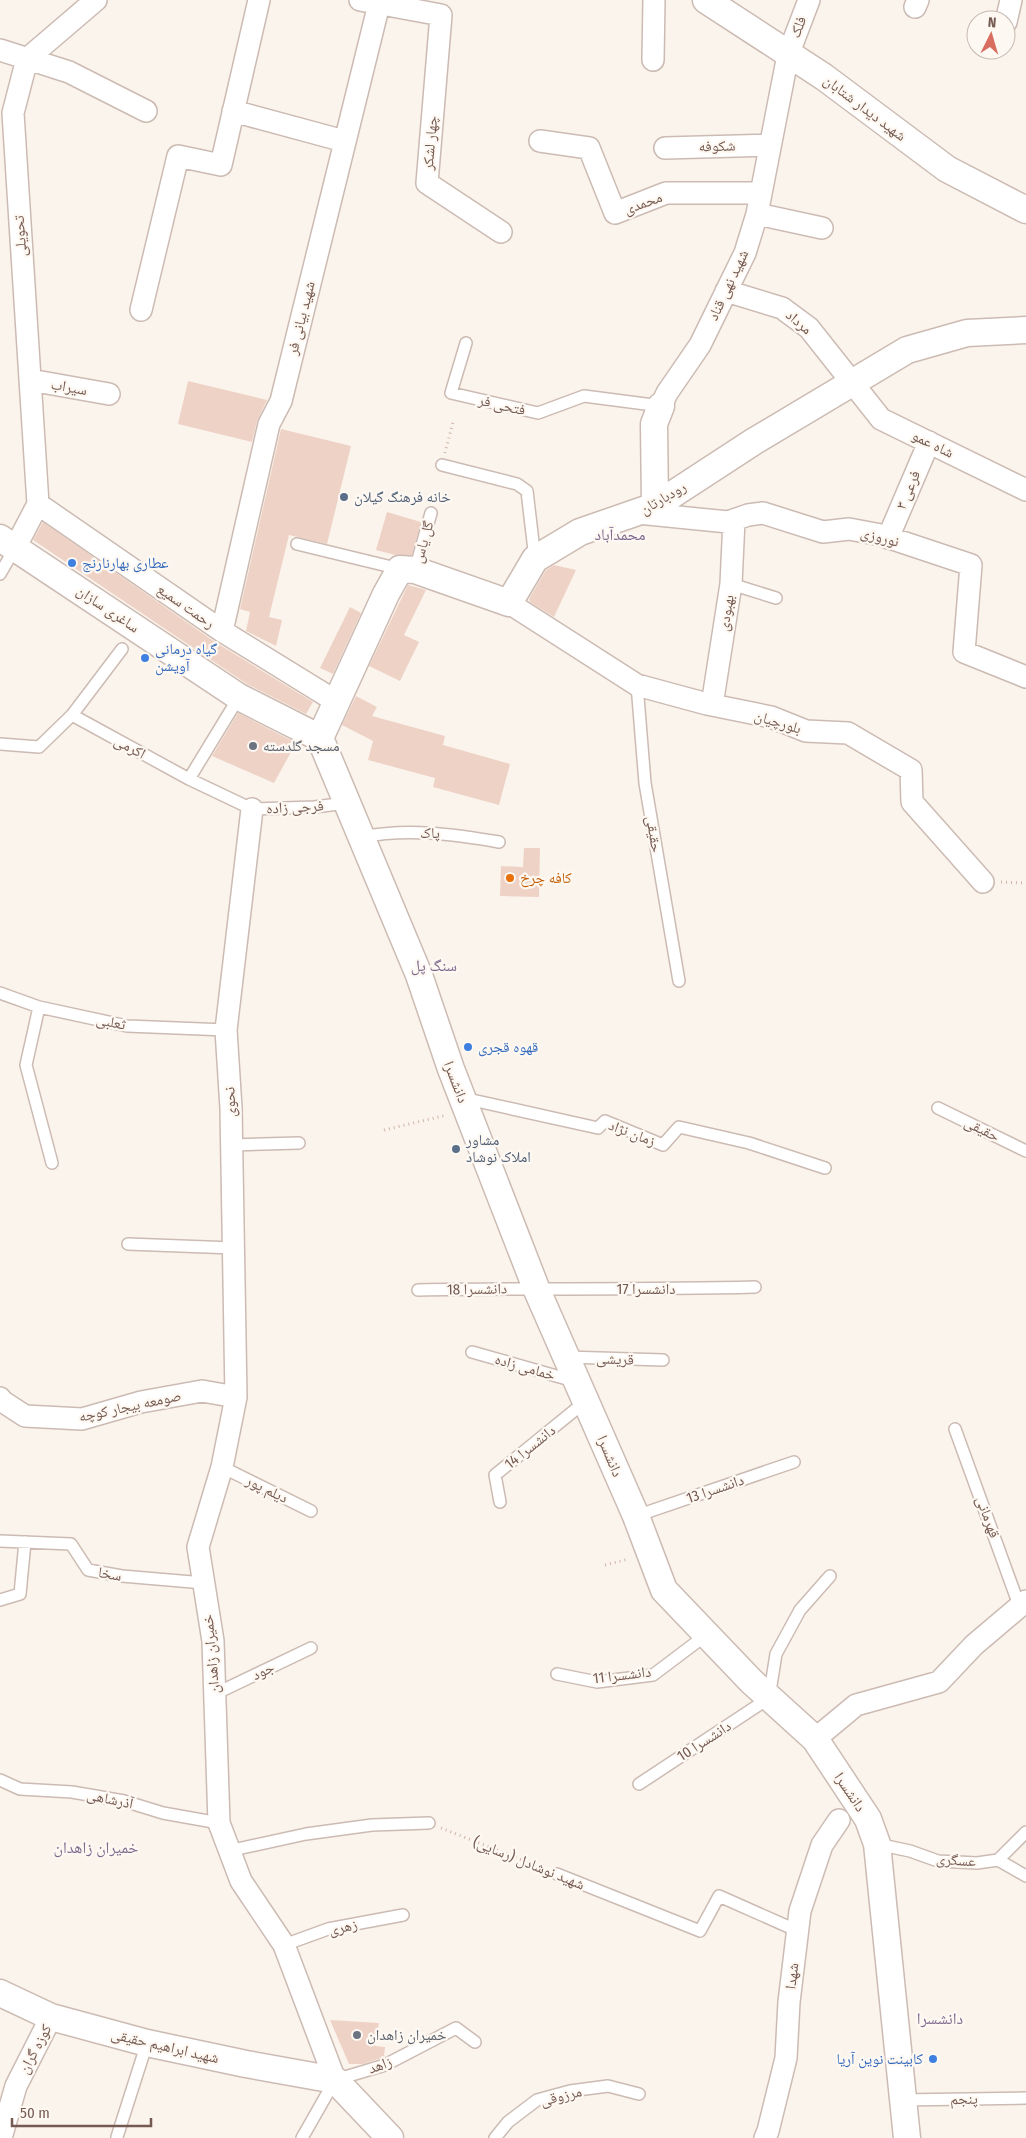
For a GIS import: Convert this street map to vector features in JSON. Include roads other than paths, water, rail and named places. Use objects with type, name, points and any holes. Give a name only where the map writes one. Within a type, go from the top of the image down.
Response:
[{"type":"street","points":[[27,59],[96,0]]},
{"type":"street","points":[[141,310],[178,156],[221,166],[259,0]]},
{"type":"street","points":[[653,60],[654,0]]},
{"type":"street","name":"شهید دیدار شتابان","points":[[706,0],[824,77],[947,170],[1026,210]]},
{"type":"street","name":"فلک","points":[[788,55],[809,0]]},
{"type":"street","name":"چهار لشکر","points":[[370,2],[441,15],[427,183],[501,232]]},
{"type":"street","name":"شهید بیانی فر","points":[[222,631],[269,424],[281,401],[344,141],[370,2]]},
{"type":"street","points":[[0,50],[68,72],[146,112]]},
{"type":"street","name":"شهید نهی قناد","points":[[646,509],[654,424],[666,393],[700,345],[744,253],[758,203],[788,55]]},
{"type":"street","name":"تحویلی","points":[[27,59],[13,113],[38,504]]},
{"type":"street","points":[[233,111],[344,141]]},
{"type":"street","name":"محمدی","points":[[540,141],[589,148],[615,213],[666,193],[758,203]]},
{"type":"street","name":"شکوفه","points":[[665,148],[770,145]]},
{"type":"street","points":[[758,203],[822,228]]},
{"type":"street","name":"مرداد","points":[[726,291],[782,308],[809,328],[853,382]]},
{"type":"street","name":"رودبارتان","points":[[509,603],[535,559],[580,532],[646,509],[753,442],[907,350],[967,333],[1026,330]]},
{"type":"street","name":"سیراب","points":[[30,380],[109,394]]},
{"type":"street","name":"شاه عمو","points":[[853,382],[881,419],[1026,490]]},
{"type":"street","name":"فرعی ۳","points":[[888,538],[929,442]]},
{"type":"street","points":[[8,543],[38,504]]},
{"type":"street","name":"رحمت سمیع","points":[[38,504],[222,631],[337,702]]},
{"type":"street","name":"نوروزی","points":[[646,509],[728,522],[763,513],[823,532],[849,529],[888,538],[971,566],[964,652],[1026,677]]},
{"type":"street","name":"بهبودی","points":[[712,706],[731,584],[734,520]]},
{"type":"street","name":"ساغری سازان","points":[[8,543],[239,697],[320,738]]},
{"type":"street","points":[[320,738],[386,594],[407,569],[509,603]]},
{"type":"street","name":"بلورچیان","points":[[509,603],[637,685],[712,706],[771,717],[806,731],[848,733],[911,770],[912,802],[983,882]]},
{"type":"street","name":"دانشسرا","points":[[320,738],[419,975],[464,1104],[536,1288],[636,1516],[664,1590],[769,1698],[815,1739],[868,1819],[877,1844],[907,2138]]},
{"type":"street","name":"نحوی","points":[[236,1397],[231,1108],[226,1030],[252,809]]},
{"type":"street","name":"صومعه بیجار کوچه","points":[[0,1398],[25,1416],[82,1419],[141,1402],[202,1391],[236,1397]]},
{"type":"street","name":"خمیران زاهدان","points":[[236,1397],[222,1467],[198,1547],[213,1641],[219,1823],[228,1851],[241,1881],[284,1945],[335,2080],[390,2138]]},
{"type":"street","points":[[815,1739],[856,1705],[939,1682],[974,1645],[1023,1603]]},
{"type":"street","name":"شهدا","points":[[765,2138],[786,2058],[789,2002],[800,1911],[822,1845],[839,1820]]},
{"type":"street","name":"شهید ابراهیم حقیقی","points":[[0,1993],[51,2017],[147,2043],[335,2080]]},
{"type":"street","name":"کوزه گران","points":[[1,2138],[16,2086],[51,2017]]},
{"type":"lane","name":"فتحی فر","points":[[466,343],[451,393],[538,413],[584,396],[662,406]]},
{"type":"lane","points":[[442,465],[517,484],[526,491],[535,559]]},
{"type":"lane","name":"گل یاس","points":[[407,569],[430,513]]},
{"type":"lane","points":[[0,574],[8,543]]},
{"type":"lane","points":[[297,544],[407,569]]},
{"type":"lane","points":[[731,584],[776,598]]},
{"type":"lane","points":[[0,744],[39,747],[72,715],[122,649]]},
{"type":"lane","name":"حقیقی","points":[[637,685],[645,782],[679,981]]},
{"type":"lane","points":[[189,779],[239,697]]},
{"type":"lane","name":"اکرمی","points":[[72,715],[189,779]]},
{"type":"lane","name":"فرجی زاده","points":[[189,779],[252,809],[314,807],[347,803]]},
{"type":"lane","name":"پاک","points":[[362,837],[381,833],[448,833],[498,842]]},
{"type":"lane","name":"ثعلبی","points":[[0,994],[39,1007],[128,1026],[226,1030]]},
{"type":"lane","points":[[39,1007],[26,1065],[52,1163]]},
{"type":"lane","name":"زمان نژاد","points":[[464,1104],[598,1128],[605,1121],[663,1145],[678,1127],[749,1143],[825,1168]]},
{"type":"lane","name":"حقیقی","points":[[938,1108],[1026,1151]]},
{"type":"lane","points":[[231,1145],[299,1143]]},
{"type":"lane","points":[[128,1244],[232,1248]]},
{"type":"lane","name":"دانشسرا 17","points":[[536,1288],[666,1289],[755,1287]]},
{"type":"lane","name":"دانشسرا 18","points":[[418,1290],[536,1288]]},
{"type":"lane","name":"خمامی زاده","points":[[472,1352],[582,1391]]},
{"type":"lane","name":"قریشی","points":[[567,1357],[663,1360]]},
{"type":"lane","name":"دانشسرا 14","points":[[500,1502],[495,1475],[582,1391]]},
{"type":"lane","name":"قهرمانی","points":[[956,1429],[1023,1603]]},
{"type":"lane","name":"دانشسرا 13","points":[[636,1516],[794,1462]]},
{"type":"lane","name":"دیلم پور","points":[[222,1467],[311,1511]]},
{"type":"lane","name":"سخا","points":[[0,1541],[72,1544],[88,1570],[122,1576],[204,1583]]},
{"type":"lane","points":[[0,1600],[20,1594],[25,1542]]},
{"type":"lane","points":[[769,1698],[776,1654],[800,1610],[830,1576]]},
{"type":"lane","name":"دانشسرا 11","points":[[557,1674],[597,1682],[653,1675],[706,1635]]},
{"type":"lane","name":"جود","points":[[215,1694],[311,1648]]},
{"type":"lane","name":"دانشسرا 10","points":[[639,1784],[769,1698]]},
{"type":"lane","name":"آذرشاهی","points":[[0,1780],[20,1788],[72,1792],[107,1798],[124,1801],[163,1814],[219,1823]]},
{"type":"lane","points":[[228,1851],[299,1836],[353,1828],[429,1823]]},
{"type":"lane","name":"عسگری","points":[[877,1844],[910,1851],[938,1861],[977,1863],[998,1860],[1026,1832]]},
{"type":"lane","points":[[998,1860],[1026,1876]]},
{"type":"lane","name":"شهید نوشادل (رسایی)","points":[[557,1874],[700,1931],[719,1896],[798,1931]]},
{"type":"lane","name":"زهری","points":[[284,1945],[328,1929],[403,1915]]},
{"type":"lane","name":"زاهد","points":[[335,2080],[385,2065],[456,2028],[475,2042]]},
{"type":"lane","points":[[116,2138],[147,2043]]},
{"type":"lane","points":[[302,2138],[335,2080]]},
{"type":"lane","name":"مرزوقی","points":[[496,2138],[508,2122],[537,2100],[570,2091],[608,2086],[639,2094]]},
{"type":"lane","name":"پنجم","points":[[902,2100],[1026,2098]]},
{"type":"place","name":"خانه فرهنگ گیلان","points":[[344,497]]},
{"type":"place","name":"عطاری بهارنارنج","points":[[72,563]]},
{"type":"place","name":"گیاه درمانی آویشن","points":[[145,658]]},
{"type":"place","name":"مسجد گلدسته","points":[[253,746]]},
{"type":"place","name":"کافه چرخ","points":[[510,878]]},
{"type":"place","name":"قهوه قجری","points":[[468,1047]]},
{"type":"place","name":"مشاور املاک نوشاد","points":[[456,1149]]},
{"type":"place","name":"خمیران زاهدان","points":[[357,2035]]},
{"type":"place","name":"کابینت نوین آریا","points":[[933,2059]]},
{"type":"district","name":"محمدآباد","points":[[620,534]]},
{"type":"district","name":"سنگ پل","points":[[434,965]]},
{"type":"district","name":"خمیران زاهدان","points":[[96,1847]]},
{"type":"district","name":"دانشسرا","points":[[940,2018]]}]
